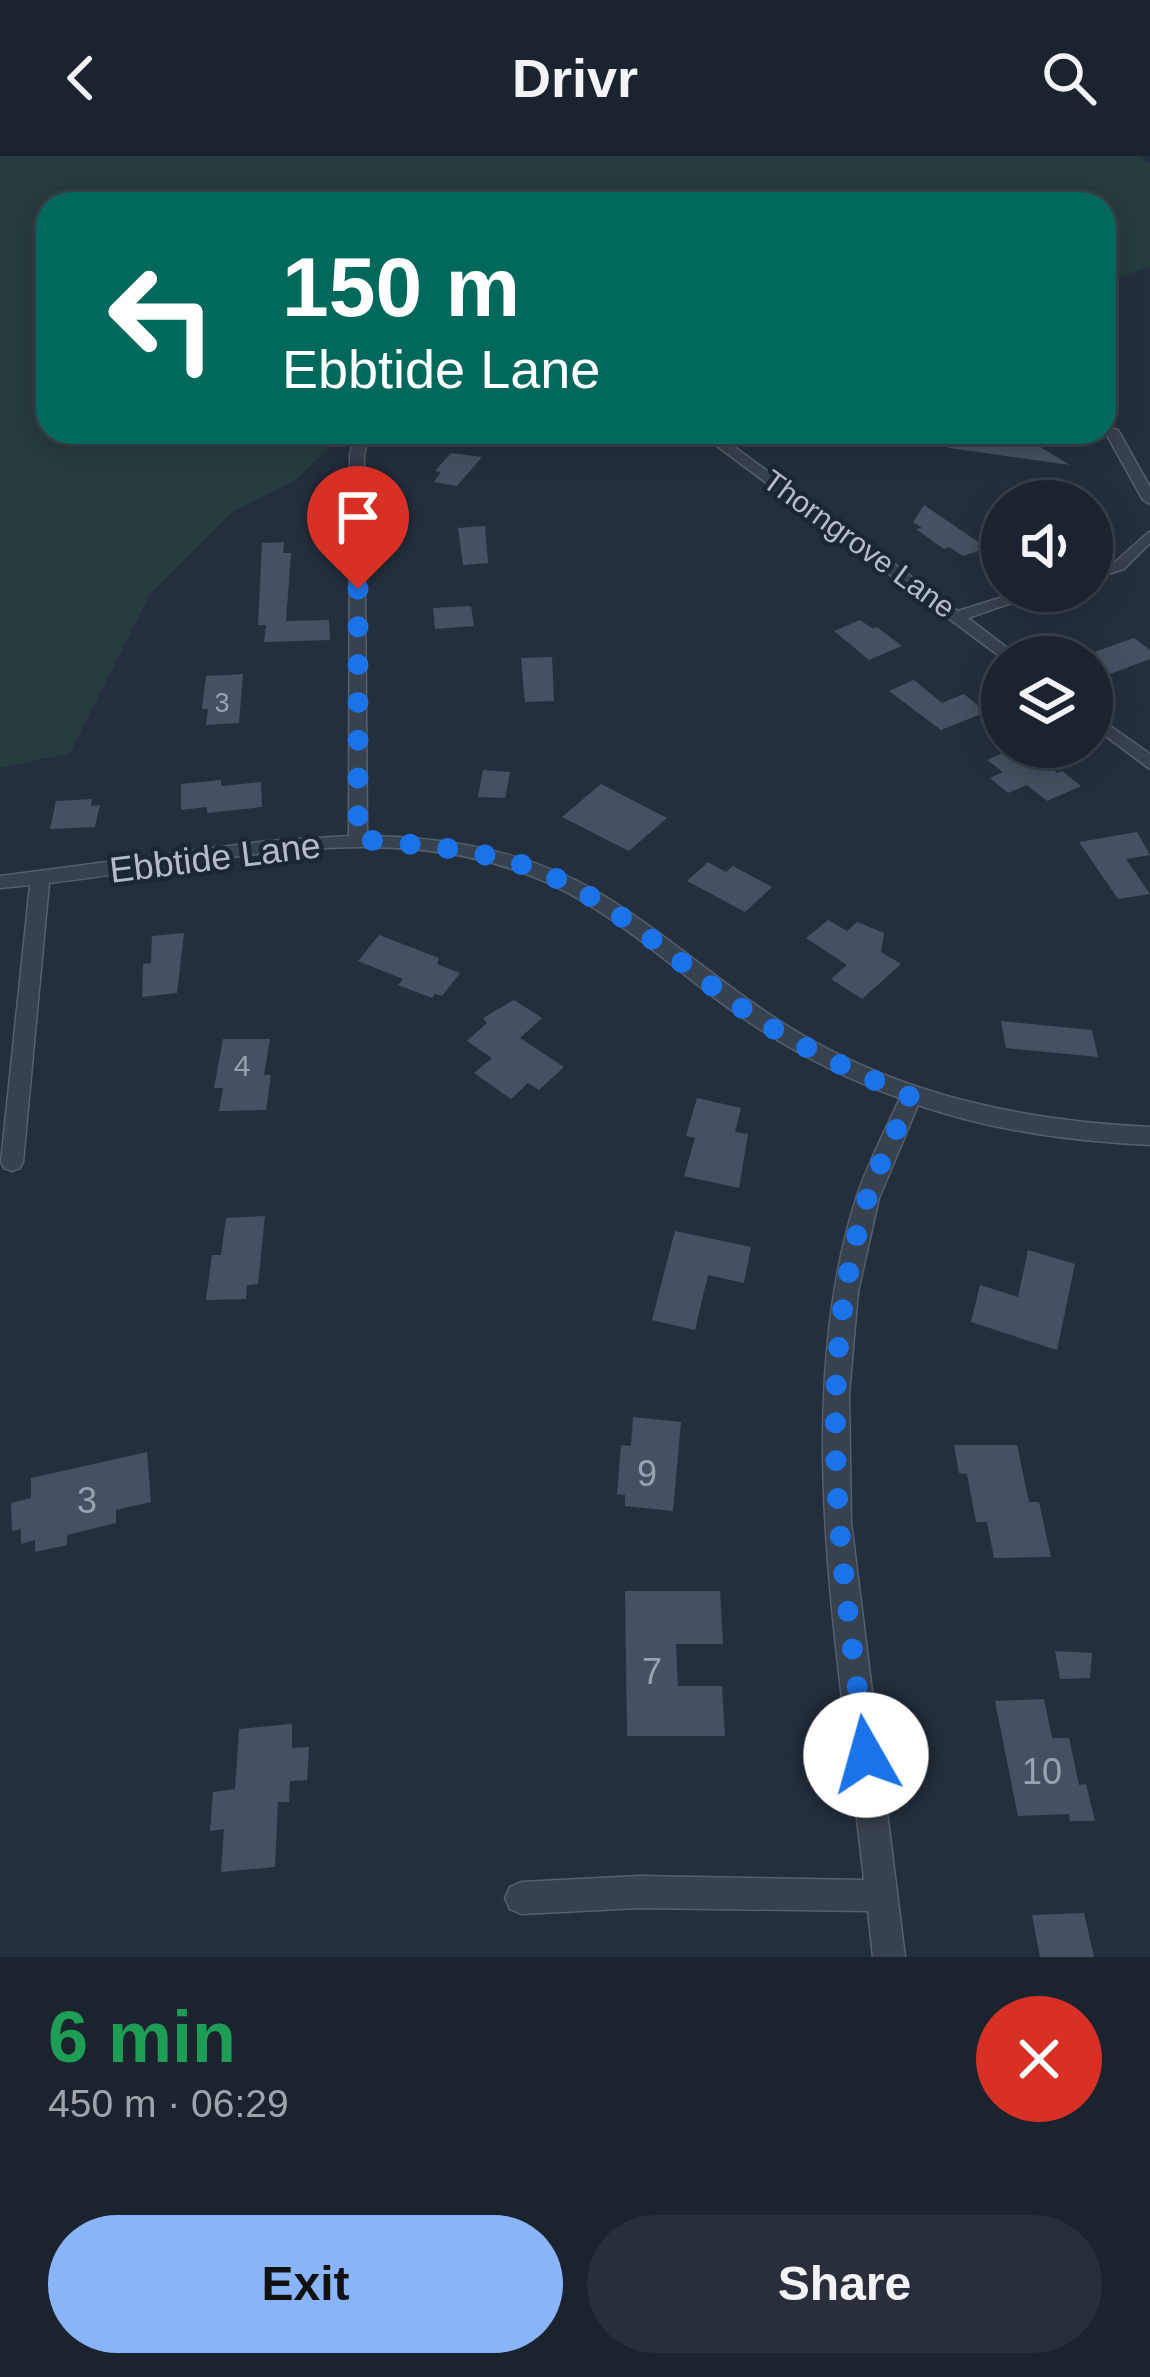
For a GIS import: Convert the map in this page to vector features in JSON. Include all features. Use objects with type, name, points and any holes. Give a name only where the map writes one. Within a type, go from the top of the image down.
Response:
[{"type":"street","points":[[1116,439],[1150,500]]},
{"type":"street","points":[[358,839],[360,444]]},
{"type":"street","name":"Thorngrove Lane","points":[[721,444],[983,636]]},
{"type":"street","points":[[1113,568],[1150,535]]},
{"type":"street","points":[[957,616],[981,609]]},
{"type":"street","points":[[1113,734],[1150,763]]},
{"type":"street","name":"Ebbtide Lane","points":[[0,881],[358,839],[450,848],[527,866],[589,893],[748,1012],[818,1055],[911,1097],[1022,1124],[1150,1136]]},
{"type":"street","points":[[12,1162],[40,878]]},
{"type":"street","points":[[890,1957],[838,1522],[836,1394],[846,1292],[868,1198],[911,1097]]},
{"type":"street","points":[[521,1898],[639,1892],[883,1895]]},
{"type":"green space","points":[[0,156],[1140,156],[1150,165],[1150,267],[1116,278],[1116,192],[36,192],[36,444],[334,444],[294,481],[231,513],[150,594],[70,753],[0,768]]},
{"type":"building","points":[[949,444],[1035,444],[1070,465],[949,448]]},
{"type":"building","points":[[451,453],[482,457],[457,486],[434,482],[441,472],[435,471]]},
{"type":"building","points":[[924,505],[981,544],[981,550],[963,556],[949,547],[944,549],[913,522]]},
{"type":"building","points":[[485,526],[488,563],[463,565],[458,528]]},
{"type":"building","points":[[284,542],[283,553],[291,553],[286,621],[329,620],[330,640],[264,642],[266,625],[258,625],[262,543]]},
{"type":"building","points":[[471,606],[474,626],[435,629],[433,608]]},
{"type":"building","points":[[860,620],[902,646],[869,660],[834,631]]},
{"type":"building","points":[[1134,638],[1150,650],[1150,659],[1113,673],[1113,645]]},
{"type":"building","points":[[552,657],[554,701],[525,702],[521,658]]},
{"type":"building","points":[[243,674],[239,723],[206,725],[208,709],[202,709],[206,676]]},
{"type":"building","points":[[914,680],[942,703],[964,694],[981,708],[981,714],[941,730],[889,691]]},
{"type":"building","points":[[998,768],[1051,768],[1081,786],[1047,801],[1027,785],[1008,793],[990,778],[1003,772]]},
{"type":"building","points":[[483,770],[510,772],[505,798],[478,797]]},
{"type":"building","points":[[221,780],[221,786],[261,782],[262,807],[207,813],[207,807],[181,810],[181,784]]},
{"type":"building","points":[[601,784],[667,818],[629,851],[562,817]]},
{"type":"building","points":[[92,799],[91,806],[100,805],[95,827],[50,829],[56,801]]},
{"type":"building","points":[[1137,832],[1150,855],[1126,859],[1150,894],[1118,899],[1079,842]]},
{"type":"building","points":[[708,862],[726,872],[733,866],[772,887],[745,912],[687,881]]},
{"type":"building","points":[[828,920],[847,931],[857,922],[884,933],[881,952],[901,964],[862,999],[831,979],[847,965],[806,938]]},
{"type":"building","points":[[184,933],[177,993],[142,997],[143,964],[151,963],[152,936]]},
{"type":"building","points":[[379,935],[439,958],[437,964],[460,973],[442,996],[432,998],[398,985],[403,979],[358,961]]},
{"type":"building","points":[[514,1000],[542,1018],[520,1038],[564,1067],[539,1090],[528,1083],[511,1099],[474,1073],[492,1058],[467,1041],[487,1023],[483,1018]]},
{"type":"building","points":[[1001,1021],[1092,1030],[1098,1057],[1006,1048]]},
{"type":"building","points":[[223,1039],[270,1039],[264,1075],[271,1075],[266,1110],[219,1111],[223,1088],[214,1088]]},
{"type":"building","points":[[697,1098],[741,1108],[735,1132],[748,1134],[739,1188],[684,1176],[695,1138],[686,1136]]},
{"type":"building","points":[[265,1216],[258,1284],[247,1285],[246,1299],[206,1300],[212,1255],[221,1255],[226,1218]]},
{"type":"building","points":[[675,1231],[751,1247],[744,1283],[708,1275],[695,1330],[652,1320]]},
{"type":"building","points":[[1028,1250],[1075,1264],[1057,1350],[971,1322],[980,1285],[1018,1297]]},
{"type":"building","points":[[633,1417],[681,1422],[673,1511],[625,1506],[625,1495],[617,1494],[621,1445],[631,1446]]},
{"type":"building","points":[[954,1445],[1017,1445],[1029,1502],[1039,1502],[1051,1557],[994,1558],[987,1522],[976,1522],[967,1474],[959,1473]]},
{"type":"building","points":[[147,1452],[151,1502],[116,1510],[116,1523],[67,1535],[67,1545],[35,1552],[35,1540],[21,1544],[21,1529],[12,1531],[11,1503],[31,1498],[31,1478]]},
{"type":"building","points":[[625,1591],[720,1591],[723,1644],[676,1644],[678,1686],[722,1686],[725,1736],[627,1736]]},
{"type":"building","points":[[1055,1651],[1092,1653],[1090,1678],[1060,1679]]},
{"type":"building","points":[[1044,1699],[1052,1738],[1069,1738],[1079,1785],[1086,1784],[1095,1821],[1070,1821],[1069,1814],[1018,1816],[995,1701]]},
{"type":"building","points":[[292,1724],[292,1748],[309,1747],[307,1780],[290,1781],[289,1802],[278,1802],[275,1867],[221,1872],[224,1829],[210,1831],[213,1792],[235,1789],[239,1729]]},
{"type":"building","points":[[1084,1913],[1094,1957],[1040,1957],[1032,1915]]},
{"type":"route","points":[[358,589],[358,839],[450,848],[527,866],[589,893],[748,1012],[818,1055],[911,1097],[868,1198],[846,1292],[836,1394],[838,1522],[866,1755]]}]
